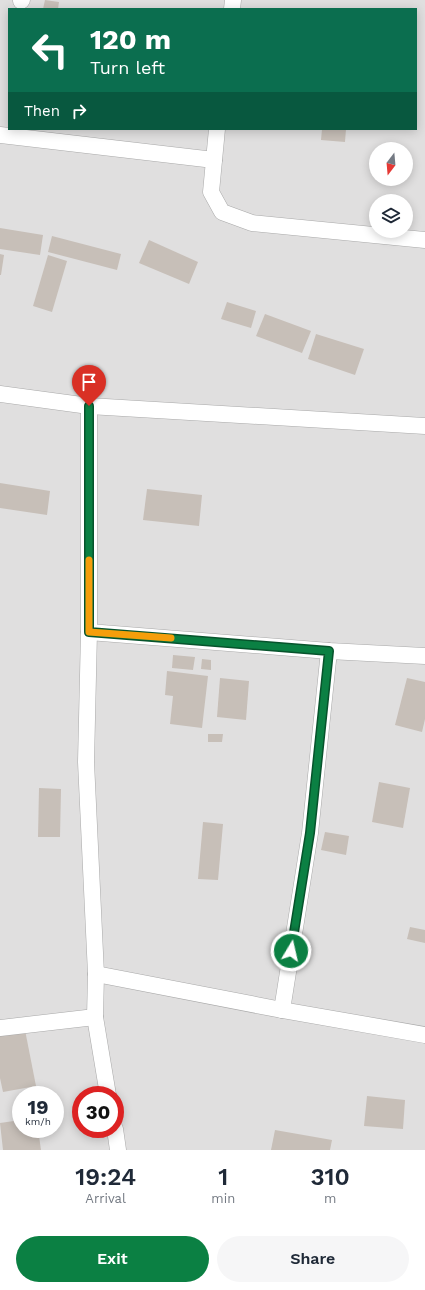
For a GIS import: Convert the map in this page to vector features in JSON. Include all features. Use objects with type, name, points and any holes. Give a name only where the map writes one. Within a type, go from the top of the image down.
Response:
[{"type":"street","points":[[217,130],[211,192],[222,212],[252,223],[425,240]]},
{"type":"street","points":[[0,135],[214,160]]},
{"type":"street","points":[[0,394],[89,406],[425,426]]},
{"type":"street","points":[[89,406],[89,632],[86,762],[96,974],[95,1017],[106,1086]]},
{"type":"street","points":[[89,632],[329,651],[425,656]]},
{"type":"street","points":[[282,1010],[310,833],[329,651]]},
{"type":"street","points":[[96,974],[282,1010],[425,1035]]},
{"type":"street","points":[[0,1028],[95,1017]]},
{"type":"street","points":[[116,1138],[118,1150]]},
{"type":"shaded area","points":[[0,0],[425,0],[425,1150],[0,1150]]},
{"type":"building","points":[[45,0],[59,2],[58,8],[43,8]]},
{"type":"building","points":[[322,130],[346,130],[345,142],[321,140]]},
{"type":"building","points":[[0,228],[43,235],[40,255],[0,249]]},
{"type":"building","points":[[52,236],[121,254],[117,270],[48,252]]},
{"type":"building","points":[[149,240],[198,262],[189,284],[139,263]]},
{"type":"building","points":[[0,254],[4,255],[1,275],[0,275]]},
{"type":"building","points":[[48,255],[67,261],[52,312],[33,306]]},
{"type":"building","points":[[227,302],[256,311],[251,328],[221,319]]},
{"type":"building","points":[[265,314],[311,331],[302,353],[256,336]]},
{"type":"building","points":[[316,334],[364,349],[355,375],[308,359]]},
{"type":"building","points":[[0,483],[50,491],[47,515],[0,508]]},
{"type":"building","points":[[147,489],[202,495],[199,526],[143,520]]},
{"type":"building","points":[[173,655],[195,657],[193,670],[172,668]]},
{"type":"building","points":[[202,659],[211,660],[211,670],[201,669]]},
{"type":"building","points":[[167,671],[208,676],[202,728],[170,724],[173,696],[165,695]]},
{"type":"building","points":[[220,678],[249,681],[246,720],[217,717]]},
{"type":"building","points":[[407,678],[425,682],[425,719],[422,732],[395,725]]},
{"type":"building","points":[[208,734],[223,734],[222,742],[208,742]]},
{"type":"building","points":[[379,782],[410,788],[403,828],[372,822]]},
{"type":"building","points":[[39,788],[61,789],[60,837],[38,837]]},
{"type":"building","points":[[203,822],[223,824],[218,880],[198,879]]},
{"type":"building","points":[[325,832],[349,836],[346,855],[321,850]]},
{"type":"building","points":[[410,927],[425,930],[425,943],[407,939]]},
{"type":"building","points":[[25,1030],[36,1086],[12,1086],[12,1090],[3,1092],[0,1078],[0,1035]]},
{"type":"building","points":[[367,1096],[405,1100],[403,1129],[364,1126]]},
{"type":"building","points":[[12,1121],[12,1138],[39,1138],[41,1150],[3,1150],[0,1123]]},
{"type":"building","points":[[275,1130],[332,1140],[330,1150],[271,1150]]},
{"type":"slow traffic","points":[[89,560],[89,632],[171,638]]},
{"type":"route","points":[[89,406],[89,632],[329,651],[310,833],[291,951]]}]
